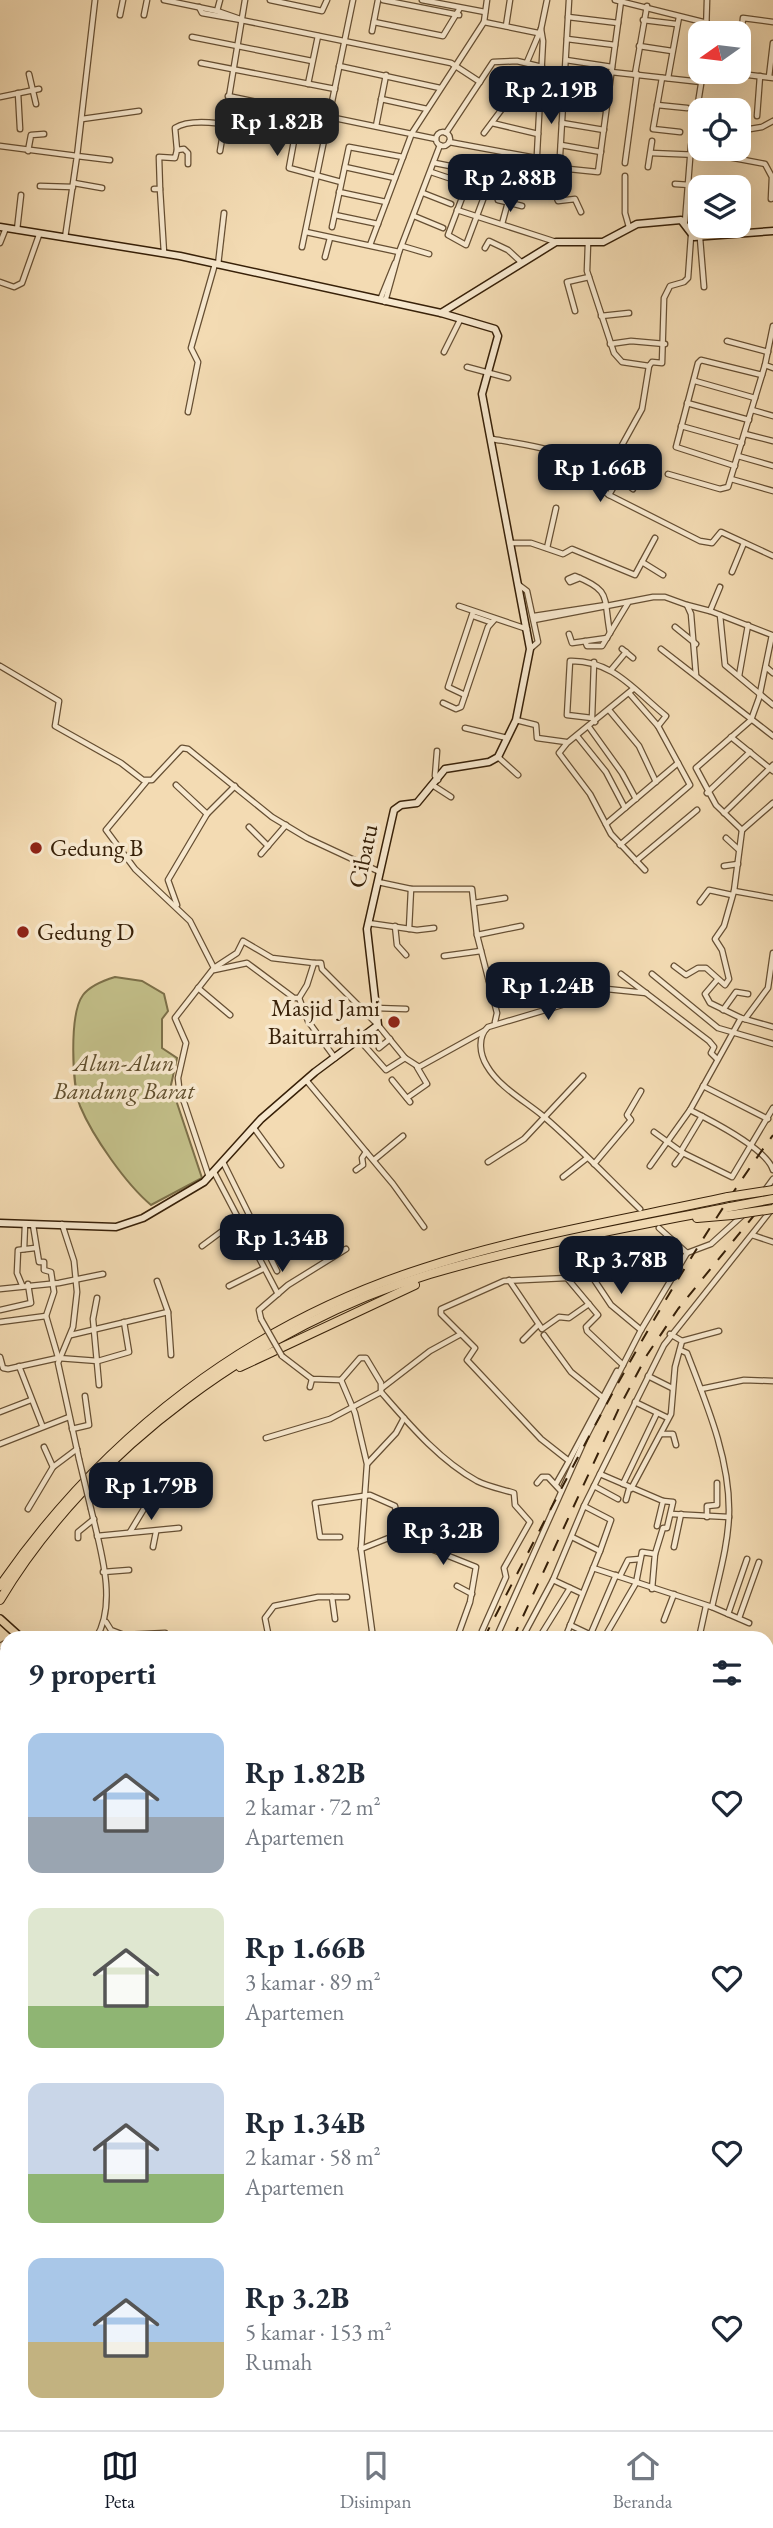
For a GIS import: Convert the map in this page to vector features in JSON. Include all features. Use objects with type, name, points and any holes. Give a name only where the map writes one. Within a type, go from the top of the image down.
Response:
[{"type":"highway","points":[[0,1600],[67,1512],[119,1456],[220,1376],[275,1342],[345,1306],[460,1266],[661,1225],[730,1207],[773,1190]]},
{"type":"highway","points":[[0,1586],[61,1505],[113,1450],[208,1373],[302,1317],[341,1298],[427,1267],[490,1249],[773,1199]]},
{"type":"highway","points":[[730,1207],[773,1209]]},
{"type":"street","points":[[64,239],[82,119],[95,0]]},
{"type":"street","points":[[120,15],[123,0]]},
{"type":"street","points":[[144,15],[147,0]]},
{"type":"street","points":[[163,0],[217,11],[241,20]]},
{"type":"street","points":[[197,0],[197,7],[202,13],[455,65],[480,82]]},
{"type":"street","points":[[217,11],[220,0]]},
{"type":"street","points":[[220,151],[245,0]]},
{"type":"street","points":[[270,0],[322,11],[327,0]]},
{"type":"street","points":[[302,247],[331,117],[353,0]]},
{"type":"street","points":[[372,31],[378,0]]},
{"type":"street","points":[[383,0],[459,15]]},
{"type":"street","points":[[422,0],[485,12]]},
{"type":"street","points":[[370,245],[412,133],[484,22],[487,0]]},
{"type":"street","points":[[506,26],[510,0]]},
{"type":"street","points":[[527,62],[540,31],[547,0]]},
{"type":"street","points":[[569,0],[559,170],[598,172],[618,23],[618,0],[698,21]]},
{"type":"street","points":[[707,0],[707,21]]},
{"type":"street","points":[[625,163],[639,46],[647,6]]},
{"type":"street","points":[[374,22],[443,36],[459,15],[460,8]]},
{"type":"street","points":[[568,17],[618,23]]},
{"type":"street","points":[[679,17],[653,129],[680,132]]},
{"type":"street","points":[[743,21],[743,18],[773,21]]},
{"type":"street","points":[[643,20],[676,24]]},
{"type":"street","points":[[484,22],[540,31]]},
{"type":"street","points":[[535,192],[542,67],[540,31]]},
{"type":"street","points":[[308,84],[318,36]]},
{"type":"street","points":[[192,37],[312,61]]},
{"type":"street","points":[[567,39],[615,45]]},
{"type":"street","points":[[751,75],[771,77],[773,43]]},
{"type":"street","points":[[639,46],[671,51]]},
{"type":"street","points":[[436,139],[439,134],[446,133],[497,60],[527,62],[542,67]]},
{"type":"street","points":[[566,60],[636,74],[688,81]]},
{"type":"street","points":[[201,63],[335,89]]},
{"type":"street","points":[[339,66],[440,88]]},
{"type":"street","points":[[29,74],[36,104]]},
{"type":"street","points":[[376,126],[386,75]]},
{"type":"street","points":[[757,116],[760,76]]},
{"type":"street","points":[[564,82],[609,88]]},
{"type":"street","points":[[0,97],[39,89]]},
{"type":"street","points":[[484,133],[516,92],[541,94]]},
{"type":"street","points":[[18,93],[20,130]]},
{"type":"street","points":[[228,96],[436,139],[440,145],[435,163],[382,302]]},
{"type":"street","points":[[381,99],[427,109]]},
{"type":"street","points":[[563,102],[606,109]]},
{"type":"street","points":[[506,103],[540,108]]},
{"type":"street","points":[[657,105],[687,108]]},
{"type":"street","points":[[82,119],[139,111]]},
{"type":"street","points":[[751,129],[773,121]]},
{"type":"street","points":[[492,123],[538,134]]},
{"type":"street","points":[[562,123],[604,130]]},
{"type":"street","points":[[164,253],[157,189],[159,158],[175,158],[175,128],[179,125],[223,125],[293,139]]},
{"type":"street","points":[[296,130],[289,168],[341,182]]},
{"type":"street","points":[[446,133],[450,142]]},
{"type":"street","points":[[27,151],[31,135],[44,134]]},
{"type":"street","points":[[648,167],[652,141]]},
{"type":"street","points":[[440,145],[450,142],[536,158]]},
{"type":"street","points":[[561,145],[601,152]]},
{"type":"street","points":[[0,146],[110,160]]},
{"type":"street","points":[[332,228],[350,147],[403,157]]},
{"type":"street","points":[[177,150],[187,151],[188,164]]},
{"type":"street","points":[[650,153],[688,157]]},
{"type":"street","points":[[749,161],[765,164],[772,177],[772,200]]},
{"type":"street","points":[[435,163],[535,183]]},
{"type":"street","points":[[344,167],[395,178]]},
{"type":"street","points":[[431,172],[458,181]]},
{"type":"street","points":[[625,176],[625,208],[629,227]]},
{"type":"street","points":[[468,182],[487,189],[478,217],[468,245],[448,238],[468,182]]},
{"type":"street","points":[[675,184],[688,185]]},
{"type":"street","points":[[40,186],[102,188]]},
{"type":"street","points":[[552,186],[558,201],[575,199],[581,212]]},
{"type":"street","points":[[339,192],[386,202]]},
{"type":"street","points":[[423,193],[451,204]]},
{"type":"street","points":[[17,230],[21,194]]},
{"type":"street","points":[[498,200],[522,206]]},
{"type":"street","points":[[688,200],[685,222],[688,229]]},
{"type":"street","points":[[502,224],[508,202]]},
{"type":"street","points":[[457,209],[556,242],[603,242],[629,227],[658,220],[685,222]]},
{"type":"street","points":[[188,412],[198,362],[191,348],[217,264],[224,213]]},
{"type":"street","points":[[335,215],[378,224]]},
{"type":"street","points":[[414,216],[443,228]]},
{"type":"street","points":[[0,243],[3,227],[38,235],[164,253],[441,313],[495,329],[498,336],[482,394],[530,649],[516,720],[498,757],[518,775]]},
{"type":"street","points":[[751,233],[773,231]]},
{"type":"street","points":[[306,232],[400,252]]},
{"type":"street","points":[[0,282],[20,286],[38,235]]},
{"type":"street","points":[[325,257],[330,238]]},
{"type":"street","points":[[609,495],[629,458],[621,446],[642,409],[649,366],[652,362],[662,363],[665,344],[664,298],[670,286],[688,278],[691,238]]},
{"type":"street","points":[[700,238],[704,287]]},
{"type":"street","points":[[485,248],[489,241],[499,244],[521,262]]},
{"type":"street","points":[[441,313],[556,242]]},
{"type":"street","points":[[588,243],[586,265],[610,344],[622,362],[649,366]]},
{"type":"street","points":[[402,246],[429,254]]},
{"type":"street","points":[[575,311],[567,282],[589,277]]},
{"type":"street","points":[[601,316],[629,313]]},
{"type":"street","points":[[444,352],[460,320]]},
{"type":"street","points":[[668,474],[720,489],[728,487],[771,344],[773,326]]},
{"type":"street","points":[[610,344],[631,341],[665,344]]},
{"type":"street","points":[[727,341],[768,352]]},
{"type":"street","points":[[735,466],[677,449],[698,363],[701,360],[762,375]]},
{"type":"street","points":[[765,365],[773,368]]},
{"type":"street","points":[[467,367],[508,378]]},
{"type":"street","points":[[695,381],[755,398]]},
{"type":"street","points":[[687,403],[749,420]]},
{"type":"street","points":[[752,410],[773,416]]},
{"type":"street","points":[[681,426],[742,443]]},
{"type":"street","points":[[745,434],[773,442]]},
{"type":"street","points":[[492,439],[540,448],[590,466],[598,474],[597,486],[609,495],[707,544],[712,543],[722,532],[773,556]]},
{"type":"street","points":[[738,456],[773,466]]},
{"type":"street","points":[[620,479],[633,489]]},
{"type":"street","points":[[731,479],[773,491]]},
{"type":"street","points":[[547,548],[556,508]]},
{"type":"street","points":[[510,543],[531,543],[563,554],[572,549],[633,575],[655,538]]},
{"type":"street","points":[[732,572],[744,543]]},
{"type":"street","points":[[642,562],[663,575]]},
{"type":"street","points":[[580,578],[600,587],[607,606],[609,635]]},
{"type":"street","points":[[519,585],[526,589],[534,618],[538,642],[537,647],[530,649]]},
{"type":"street","points":[[710,611],[720,587]]},
{"type":"street","points":[[534,618],[660,596],[710,611],[772,635],[770,668],[751,720],[696,768],[707,793],[742,830]]},
{"type":"street","points":[[569,634],[571,642],[609,635],[629,602]]},
{"type":"street","points":[[687,605],[696,644],[696,675]]},
{"type":"street","points":[[459,606],[493,621],[528,629]]},
{"type":"street","points":[[465,695],[448,687],[473,614]]},
{"type":"street","points":[[720,615],[723,661],[773,705]]},
{"type":"street","points":[[443,703],[459,709],[493,621]]},
{"type":"street","points":[[739,676],[748,625]]},
{"type":"street","points":[[675,627],[696,644]]},
{"type":"street","points":[[661,649],[773,736]]},
{"type":"street","points":[[611,670],[624,650],[633,658]]},
{"type":"street","points":[[594,720],[567,715],[569,662],[594,662],[611,670],[658,726],[690,785],[620,845]]},
{"type":"street","points":[[594,662],[594,720]]},
{"type":"street","points":[[0,666],[59,701],[54,723],[58,728],[121,763],[146,782]]},
{"type":"street","points":[[631,691],[567,743],[559,753],[590,794],[620,845],[645,870]]},
{"type":"street","points":[[631,691],[666,716],[658,726]]},
{"type":"street","points":[[609,710],[639,746],[656,782]]},
{"type":"street","points":[[516,720],[536,725],[537,738],[567,743]]},
{"type":"street","points":[[589,727],[622,773],[636,799]]},
{"type":"street","points":[[465,728],[508,738]]},
{"type":"street","points":[[577,736],[606,772],[625,808]]},
{"type":"street","points":[[724,813],[772,768],[731,737]]},
{"type":"street","points":[[214,969],[190,921],[144,878],[106,830],[146,782],[157,775],[182,748],[188,749],[286,825],[380,872]]},
{"type":"street","points":[[437,751],[437,783],[451,797]]},
{"type":"street","points":[[707,793],[750,752]]},
{"type":"street","name":"Cibatu","points":[[378,1025],[368,923],[394,810],[401,805],[416,803],[437,783],[447,768],[489,762],[498,757]]},
{"type":"street","points":[[606,824],[678,763]]},
{"type":"street","points":[[176,785],[207,814]]},
{"type":"street","points":[[179,909],[168,880],[207,814],[236,786]]},
{"type":"street","points":[[674,966],[686,975],[698,968],[706,968],[725,985],[729,979],[730,972],[722,950],[714,942],[724,926],[733,893],[738,864],[737,849],[742,830],[773,803]]},
{"type":"street","points":[[636,861],[697,810]]},
{"type":"street","points":[[261,854],[286,825]]},
{"type":"street","points":[[249,827],[268,846]]},
{"type":"street","points":[[726,838],[737,849]]},
{"type":"street","points":[[724,866],[738,864]]},
{"type":"street","points":[[377,881],[411,889],[470,887],[477,935],[497,1013],[495,1024]]},
{"type":"street","points":[[409,929],[411,889]]},
{"type":"street","points":[[700,902],[709,890],[773,898]]},
{"type":"street","points":[[474,903],[505,898]]},
{"type":"street","points":[[368,923],[409,929],[434,928]]},
{"type":"street","points":[[395,926],[397,945],[406,955]]},
{"type":"street","points":[[477,935],[521,926]]},
{"type":"street","points":[[278,1294],[212,1174],[178,1077],[186,1043],[175,1017],[214,969],[237,953],[243,942],[272,958],[321,963],[322,969],[378,1025],[405,1058],[417,1067],[427,1084],[409,1100],[392,1080]]},
{"type":"street","points":[[444,956],[481,951]]},
{"type":"street","points":[[650,1166],[690,1110],[743,1018],[768,988],[773,955]]},
{"type":"street","points":[[214,969],[223,971],[243,962],[294,998],[299,998]]},
{"type":"street","points":[[299,998],[307,985],[314,963]]},
{"type":"street","points":[[489,981],[530,968]]},
{"type":"street","points":[[621,974],[709,1041],[714,1047],[711,1053],[718,1059]]},
{"type":"street","points":[[652,974],[682,996],[711,1024],[734,1034],[773,1044]]},
{"type":"street","points":[[717,980],[705,994],[706,998],[723,1010],[773,1027]]},
{"type":"street","points":[[417,1067],[495,1024],[562,1005],[590,986],[646,993]]},
{"type":"street","points":[[198,988],[230,1015]]},
{"type":"street","points":[[723,1010],[736,992],[748,993]]},
{"type":"street","points":[[494,997],[510,993]]},
{"type":"street","points":[[299,998],[308,1021],[335,1059]]},
{"type":"street","points":[[376,1008],[406,1009]]},
{"type":"street","points":[[0,1223],[126,1226],[184,1195],[212,1174],[253,1127],[306,1080],[378,1025]]},
{"type":"street","points":[[484,1031],[481,1046],[488,1068],[544,1116],[640,1209]]},
{"type":"street","points":[[379,1048],[390,1039]]},
{"type":"street","points":[[363,1044],[386,1070],[405,1058]]},
{"type":"street","points":[[488,1162],[524,1139],[583,1076]]},
{"type":"street","points":[[306,1080],[374,1160],[424,1227]]},
{"type":"street","points":[[703,1086],[768,1119]]},
{"type":"street","points":[[594,1164],[631,1121],[627,1115],[641,1091]]},
{"type":"street","points":[[654,1132],[682,1152],[730,1178],[773,1108]]},
{"type":"street","points":[[690,1110],[771,1160],[773,1170]]},
{"type":"street","points":[[675,1164],[702,1116]]},
{"type":"street","points":[[253,1127],[281,1165]]},
{"type":"street","points":[[374,1160],[403,1136]]},
{"type":"street","points":[[356,1170],[363,1165],[362,1158],[366,1152]]},
{"type":"street","points":[[563,1177],[587,1158]]},
{"type":"street","points":[[223,1161],[277,1271]]},
{"type":"street","points":[[556,1484],[602,1397],[687,1253],[711,1244],[734,1225],[773,1179]]},
{"type":"street","points":[[527,1631],[553,1580],[584,1506],[670,1334],[773,1209]]},
{"type":"street","points":[[202,1246],[237,1220]]},
{"type":"street","points":[[58,1358],[71,1335],[76,1315],[77,1280],[62,1224]]},
{"type":"street","points":[[29,1225],[39,1262],[44,1262],[44,1270],[51,1272],[54,1292],[46,1316],[58,1358],[97,1536],[103,1572],[106,1622],[114,1631]]},
{"type":"street","points":[[24,1249],[29,1225]]},
{"type":"street","points":[[661,1225],[687,1253]]},
{"type":"street","points":[[259,1236],[266,1231]]},
{"type":"street","points":[[752,1235],[773,1242]]},
{"type":"street","points":[[569,1461],[541,1439],[467,1360],[475,1348],[442,1314],[443,1307],[509,1280],[567,1278],[589,1272],[624,1252],[677,1244]]},
{"type":"street","points":[[0,1310],[31,1303],[25,1285],[17,1273],[18,1252],[34,1248]]},
{"type":"street","points":[[269,1255],[284,1248]]},
{"type":"street","points":[[346,1250],[288,1285],[259,1310],[261,1319],[282,1356],[312,1379],[341,1380],[364,1357],[382,1390],[404,1418],[462,1471],[478,1482],[514,1493],[515,1505],[530,1522],[504,1568],[506,1577],[482,1631]]},
{"type":"street","points":[[656,1257],[674,1274]]},
{"type":"street","points":[[229,1286],[263,1269]]},
{"type":"street","points":[[589,1272],[611,1305],[641,1330]]},
{"type":"street","points":[[0,1289],[77,1280],[103,1274]]},
{"type":"street","points":[[567,1278],[598,1317],[587,1326],[586,1331],[622,1364]]},
{"type":"street","points":[[509,1280],[538,1325],[544,1329],[559,1317],[569,1318],[589,1304]]},
{"type":"street","points":[[157,1281],[167,1311],[171,1355]]},
{"type":"street","points":[[97,1298],[94,1330],[99,1385]]},
{"type":"street","points":[[71,1335],[167,1311]]},
{"type":"street","points":[[0,1322],[46,1316]]},
{"type":"street","points":[[0,1357],[3,1368],[58,1358],[98,1361],[131,1351],[124,1322]]},
{"type":"street","points":[[523,1340],[538,1325]]},
{"type":"street","points":[[670,1334],[682,1341],[719,1331]]},
{"type":"street","points":[[265,1438],[330,1419],[353,1408],[382,1390],[430,1350],[461,1334]]},
{"type":"street","points":[[544,1335],[571,1371],[602,1397]]},
{"type":"street","points":[[626,1500],[668,1418],[682,1341]]},
{"type":"street","points":[[680,1350],[687,1353],[701,1389],[726,1469],[729,1517],[701,1631]]},
{"type":"street","points":[[499,1631],[547,1530],[561,1491],[622,1364]]},
{"type":"street","points":[[19,1366],[42,1425]]},
{"type":"street","points":[[648,1376],[672,1388]]},
{"type":"street","points":[[310,1387],[312,1379]]},
{"type":"street","points":[[341,1380],[353,1408],[367,1464],[361,1549],[372,1631]]},
{"type":"street","points":[[701,1389],[744,1380],[773,1381]]},
{"type":"street","points":[[72,1429],[89,1425],[85,1396]]},
{"type":"street","points":[[0,1412],[31,1400]]},
{"type":"street","points":[[635,1402],[668,1418]]},
{"type":"street","points":[[623,1484],[657,1413]]},
{"type":"street","points":[[0,1444],[42,1425],[69,1417]]},
{"type":"street","points":[[367,1464],[396,1433],[404,1418]]},
{"type":"street","points":[[661,1434],[673,1434],[676,1445]]},
{"type":"street","points":[[44,1447],[53,1467]]},
{"type":"street","points":[[28,1509],[53,1467],[77,1449]]},
{"type":"street","points":[[600,1474],[630,1489],[673,1502],[655,1554],[652,1589]]},
{"type":"street","points":[[537,1483],[545,1476],[561,1491]]},
{"type":"street","points":[[717,1483],[718,1516]]},
{"type":"street","points":[[594,1486],[618,1499]]},
{"type":"street","points":[[340,1537],[320,1537],[315,1503],[371,1495],[395,1506],[397,1518]]},
{"type":"street","points":[[130,1533],[151,1497]]},
{"type":"street","points":[[657,1526],[663,1501]]},
{"type":"street","points":[[568,1631],[611,1520],[584,1506]]},
{"type":"street","points":[[707,1517],[707,1506],[717,1506]]},
{"type":"street","points":[[671,1514],[729,1517]]},
{"type":"street","points":[[674,1547],[681,1514]]},
{"type":"street","points":[[78,1538],[78,1532],[93,1519]]},
{"type":"street","points":[[97,1536],[179,1528]]},
{"type":"street","points":[[152,1547],[156,1532]]},
{"type":"street","points":[[361,1549],[396,1535],[476,1567],[472,1594],[459,1631]]},
{"type":"street","points":[[572,1537],[600,1551]]},
{"type":"street","points":[[608,1631],[636,1583],[642,1552],[655,1554]]},
{"type":"street","points":[[592,1631],[628,1560],[640,1559]]},
{"type":"street","points":[[728,1614],[747,1559]]},
{"type":"street","points":[[739,1618],[759,1562]]},
{"type":"street","points":[[593,1568],[709,1606],[749,1623]]},
{"type":"street","points":[[103,1572],[129,1570]]},
{"type":"street","points":[[553,1580],[582,1593]]},
{"type":"street","points":[[457,1586],[472,1594]]},
{"type":"street","points":[[544,1631],[570,1588]]},
{"type":"street","points":[[664,1619],[674,1594]]},
{"type":"street","points":[[332,1597],[335,1619]]},
{"type":"street","points":[[268,1631],[265,1618],[274,1606],[347,1597]]},
{"type":"street","points":[[100,1631],[106,1622]]},
{"type":"street","points":[[570,1625],[581,1631]]},
{"type":"green space","name":"Alun-Alun Bandung Barat","points":[[115,977],[142,981],[164,994],[168,1011],[162,1019],[162,1048],[177,1058],[171,1085],[202,1178],[151,1205],[121,1173],[86,1118],[77,1096],[73,1049],[79,1004],[90,989]]},
{"type":"railway","points":[[488,1631],[584,1445],[655,1318],[692,1256],[773,1135]]},
{"type":"railway","points":[[516,1631],[620,1406],[647,1355],[678,1309],[773,1192]]},
{"type":"place","name":"Gedung B","points":[[36,848]]},
{"type":"place","name":"Gedung D","points":[[23,932]]},
{"type":"place","name":"Masjid Jami Baiturrahim","points":[[394,1022]]}]
